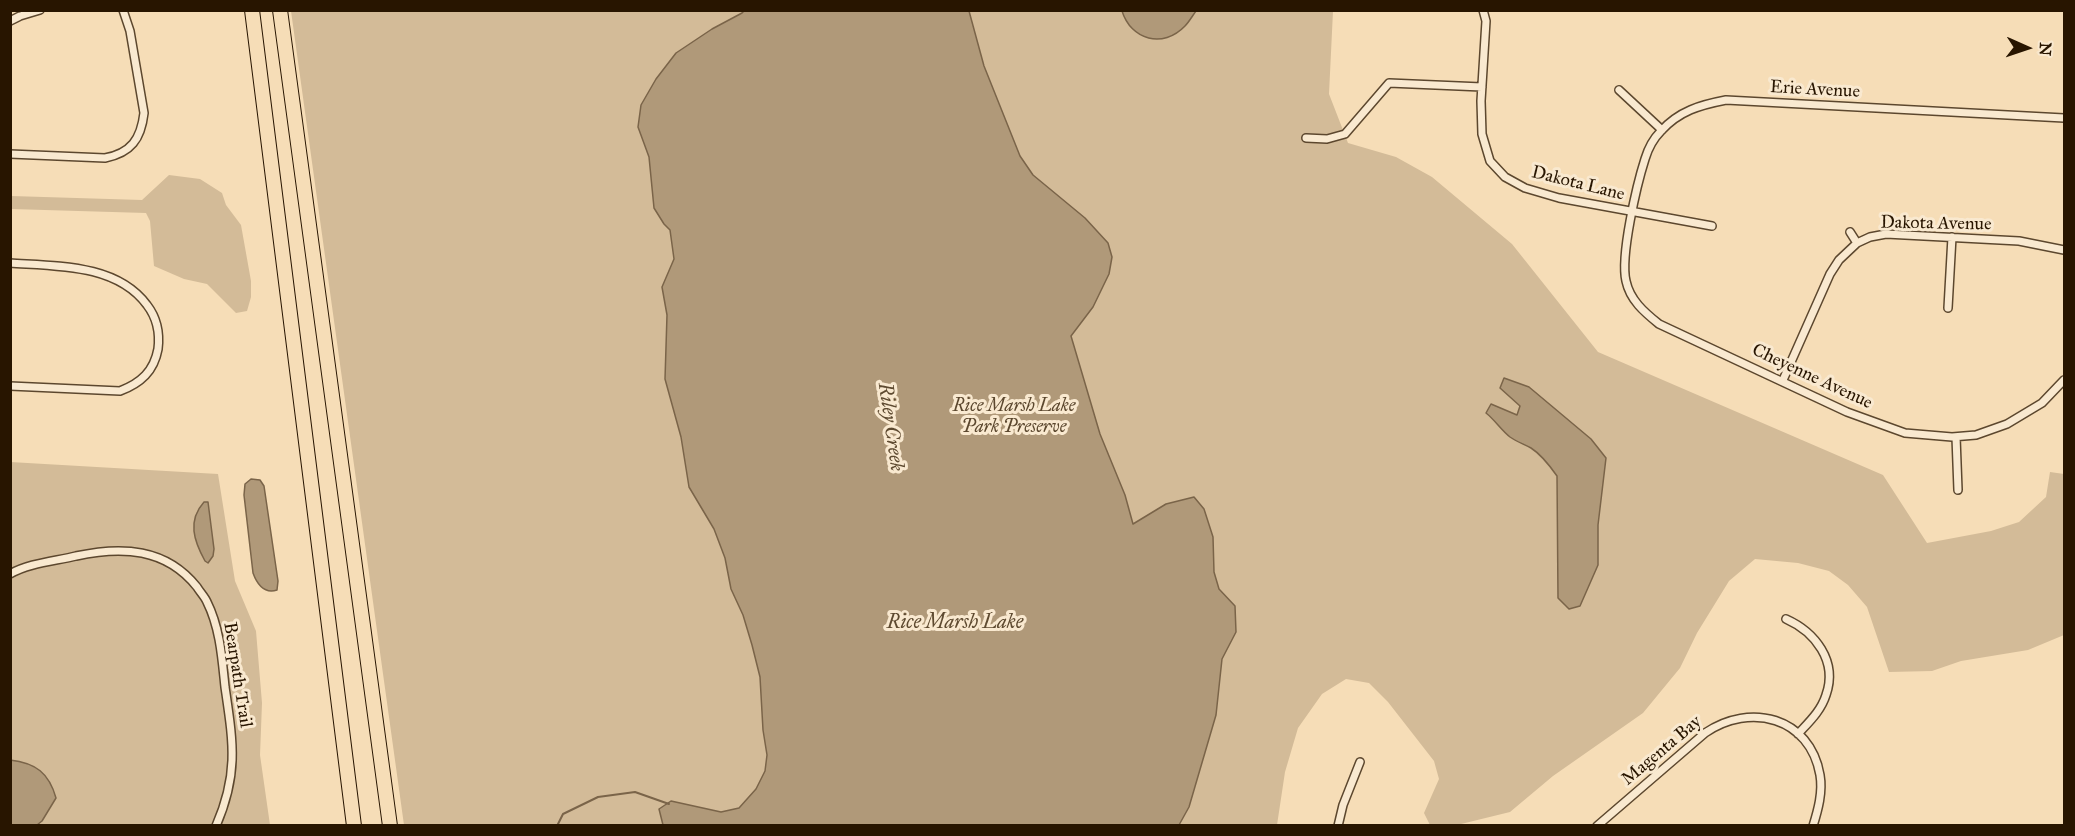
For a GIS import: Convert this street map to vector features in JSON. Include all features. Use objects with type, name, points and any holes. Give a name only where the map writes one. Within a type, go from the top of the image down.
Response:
[{"type":"highway","points":[[252,10],[354,825]]},
{"type":"highway","points":[[280,10],[390,825]]},
{"type":"street","points":[[10,21],[40,10]]},
{"type":"street","points":[[10,154],[105,158],[117,156],[137,139],[144,113],[130,31],[123,10]]},
{"type":"street","name":"Dakota Lane","points":[[1483,10],[1486,21],[1482,134],[1490,161],[1504,177],[1536,191],[1632,212],[1712,226]]},
{"type":"street","points":[[1306,138],[1327,139],[1345,134],[1389,84],[1482,87]]},
{"type":"street","points":[[1619,90],[1662,130]]},
{"type":"street","name":"Erie Avenue","points":[[1632,212],[1645,157],[1662,130],[1680,114],[1700,105],[1726,100],[2064,118]]},
{"type":"street","name":"Cheyenne Avenue","points":[[1632,212],[1624,261],[1626,281],[1634,300],[1645,313],[1659,324],[1848,412],[1905,434],[1956,437],[1976,435],[2007,424],[2042,403],[2063,383]]},
{"type":"street","points":[[1850,232],[1857,243]]},
{"type":"street","name":"Dakota Avenue","points":[[1783,381],[1830,274],[1839,260],[1857,243],[1870,237],[1886,234],[2019,241],[2064,250]]},
{"type":"street","points":[[1948,308],[1952,237]]},
{"type":"street","points":[[10,263],[69,267],[124,283],[149,307],[158,328],[158,339],[154,362],[149,372],[141,381],[120,391],[10,386]]},
{"type":"street","points":[[1956,437],[1958,490]]},
{"type":"street","name":"Bearpath Trail","points":[[10,574],[91,553],[119,551],[148,554],[174,565],[188,577],[207,601],[216,627],[232,739],[229,791],[216,825]]},
{"type":"street","points":[[1785,619],[1803,627],[1814,637],[1827,663],[1829,678],[1827,693],[1821,706],[1798,734]]},
{"type":"street","name":"Magenta Bay","points":[[1597,825],[1717,724],[1744,716],[1759,716],[1773,719],[1798,734],[1813,754],[1820,776],[1821,791],[1813,825]]},
{"type":"street","points":[[1338,825],[1343,805],[1360,762]]},
{"type":"green space","name":"Rice Marsh Lake Park Preserve","points":[[291,11],[1333,11],[1329,94],[1348,143],[1396,157],[1432,177],[1512,244],[1598,352],[1883,475],[1927,543],[1991,531],[2019,522],[2046,497],[2050,472],[2064,474],[2064,635],[2028,650],[1961,661],[1932,671],[1889,672],[1867,607],[1848,585],[1829,571],[1798,563],[1755,559],[1729,581],[1697,633],[1680,668],[1643,713],[1553,776],[1510,812],[1457,825],[1430,825],[1424,813],[1439,779],[1434,761],[1388,702],[1369,683],[1346,679],[1322,694],[1298,728],[1285,772],[1277,825],[404,825]]},
{"type":"green space","points":[[169,175],[200,179],[222,193],[226,205],[241,225],[251,281],[251,297],[247,311],[236,313],[207,284],[184,279],[154,266],[150,221],[146,213],[11,209],[11,196],[142,200]]},
{"type":"green space","points":[[10,462],[218,474],[235,581],[256,631],[262,703],[260,755],[270,825],[11,825]]},
{"type":"water","points":[[1122,10],[1196,11],[1176,33],[1158,39],[1140,35],[1126,21]]},
{"type":"water","name":"Rice Marsh Lake","points":[[744,11],[969,11],[984,66],[1020,156],[1033,175],[1085,218],[1108,243],[1112,257],[1109,274],[1093,307],[1071,336],[1100,434],[1125,495],[1133,524],[1166,504],[1194,497],[1204,509],[1213,537],[1214,572],[1219,589],[1235,606],[1236,632],[1222,659],[1216,715],[1189,807],[1179,825],[663,825],[659,809],[671,801],[721,812],[739,808],[756,789],[765,771],[767,755],[760,677],[752,645],[743,615],[731,589],[725,558],[714,529],[689,487],[681,437],[665,379],[667,315],[662,287],[674,259],[670,230],[654,208],[649,157],[638,127],[641,105],[656,79],[676,53]]},
{"type":"water","points":[[1504,378],[1529,387],[1591,439],[1606,458],[1598,525],[1598,565],[1580,606],[1569,609],[1558,598],[1557,476],[1539,454],[1510,437],[1486,413],[1491,404],[1517,415],[1520,406],[1500,388]]},
{"type":"water","points":[[251,479],[260,480],[264,486],[278,581],[277,590],[268,591],[262,587],[253,573],[244,495],[245,484]]},
{"type":"water","points":[[204,502],[208,502],[214,549],[213,556],[208,563],[198,546],[194,531],[195,516]]},
{"type":"water","points":[[10,760],[19,761],[40,771],[53,789],[56,798],[37,825],[11,825]]},
{"type":"waterway","name":"Riley Creek","points":[[557,826],[563,814],[598,797],[635,792],[669,804]]}]
